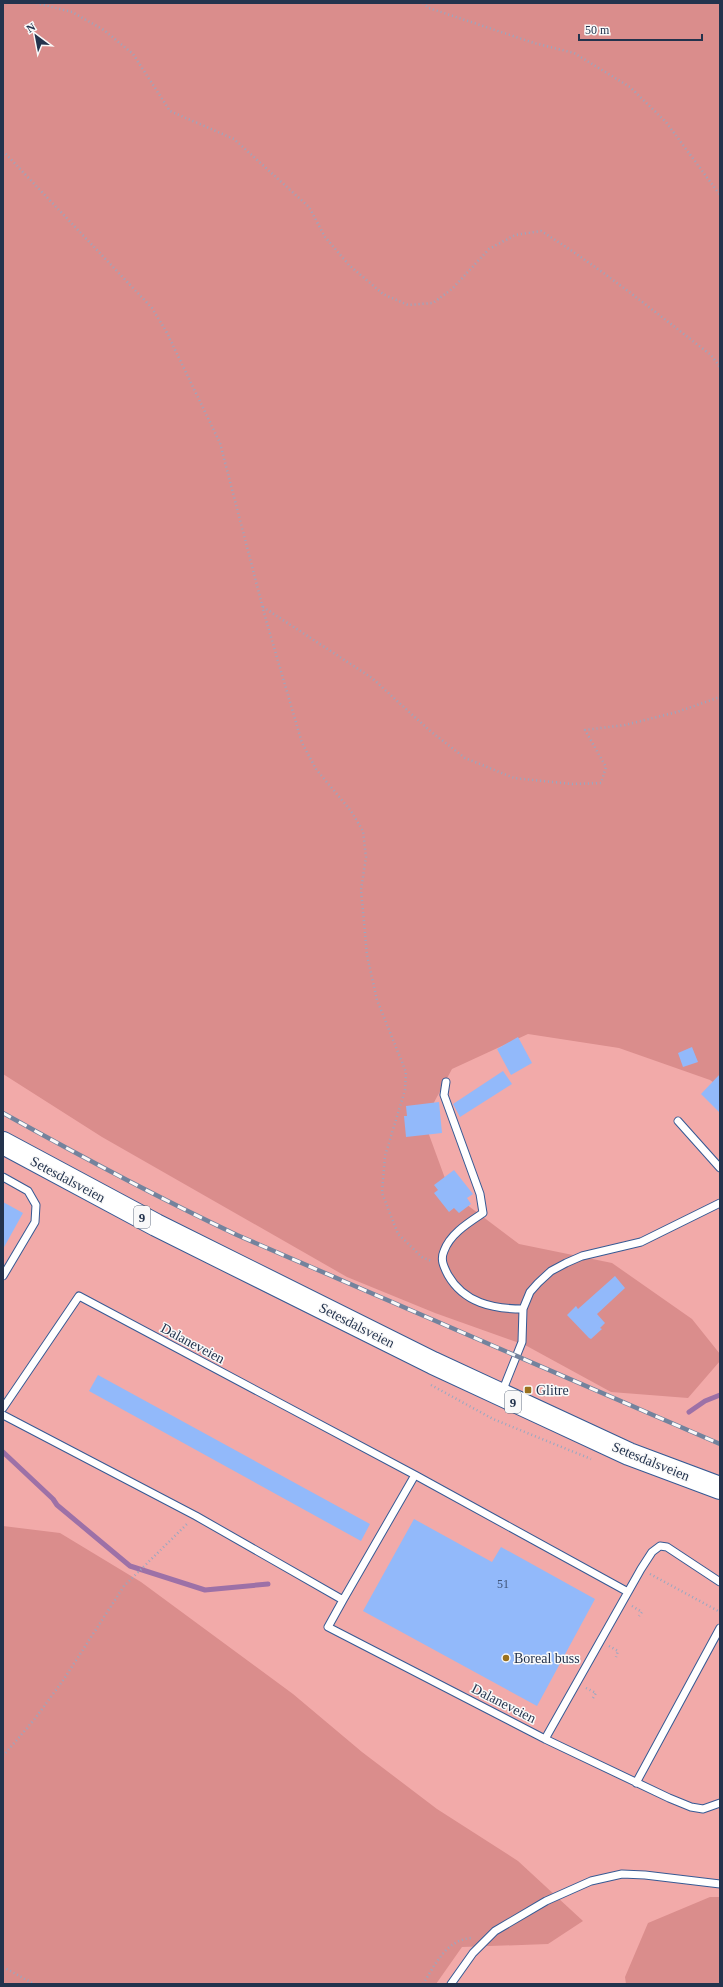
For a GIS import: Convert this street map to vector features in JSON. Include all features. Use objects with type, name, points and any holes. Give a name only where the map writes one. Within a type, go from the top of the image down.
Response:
[{"type":"highway","name":"Setesdalsveien","points":[[3,1143],[149,1221],[499,1395],[630,1454],[720,1488]]},
{"type":"lane","points":[[446,1082],[444,1095],[480,1194],[483,1213],[451,1239],[443,1252],[443,1265],[455,1285],[472,1299],[500,1309],[523,1309]]},
{"type":"lane","points":[[678,1121],[720,1168]]},
{"type":"lane","points":[[3,1177],[28,1191],[36,1205],[35,1222],[3,1276]]},
{"type":"lane","points":[[499,1395],[522,1342],[523,1309],[530,1292],[551,1271],[582,1256],[641,1242],[720,1203]]},
{"type":"lane","name":"Dalaneveien","points":[[3,1408],[79,1296],[415,1475],[628,1592]]},
{"type":"lane","points":[[3,1415],[196,1516],[343,1600]]},
{"type":"lane","name":"Dalaneveien","points":[[415,1475],[328,1627],[545,1739],[652,1552],[660,1546],[667,1547],[720,1582]]},
{"type":"lane","points":[[636,1782],[720,1628]]},
{"type":"lane","points":[[545,1739],[691,1807],[703,1809],[720,1803]]},
{"type":"lane","points":[[451,1984],[473,1953],[487,1937],[546,1901],[603,1877],[622,1874],[645,1875],[720,1884]]},
{"type":"path","points":[[36,3],[72,12],[104,30],[133,54],[170,110],[234,139],[309,207],[325,237],[350,265],[383,294],[408,306],[433,303],[453,288],[489,249],[515,235],[541,231],[576,253],[621,286],[711,355],[720,367]]},
{"type":"path","points":[[422,3],[429,8],[527,40],[574,53],[630,87],[666,122],[720,195]]},
{"type":"path","points":[[3,151],[152,308],[166,330],[220,443],[262,607],[302,743],[316,769],[351,812],[362,831],[366,857],[361,890],[367,955],[377,1000],[406,1072],[405,1090],[385,1156],[382,1193],[398,1234],[422,1257],[443,1265]]},
{"type":"path","points":[[262,607],[372,678],[429,730],[465,758],[514,778],[572,784],[601,783],[606,768],[585,730],[626,725],[677,712],[720,697]]},
{"type":"path","points":[[3,1756],[34,1720],[64,1679],[124,1586],[196,1516]]},
{"type":"path","points":[[641,1569],[720,1612]]},
{"type":"path","points":[[423,1984],[443,1952],[464,1939],[487,1937]]},
{"type":"path","points":[[3,1967],[34,1984]]},
{"type":"shaded area","points":[[3,3],[720,3],[720,1984],[3,1984]]},
{"type":"shaded area","points":[[3,3],[720,3],[720,1087],[710,1080],[619,1048],[528,1034],[452,1069],[424,1121],[450,1192],[519,1244],[612,1263],[692,1319],[720,1354],[720,1361],[688,1398],[611,1392],[525,1345],[435,1313],[347,1277],[102,1137],[3,1074]]},
{"type":"shaded area","points":[[3,1526],[60,1533],[141,1582],[293,1694],[362,1752],[437,1809],[518,1861],[583,1921],[548,1944],[462,1947],[436,1984],[3,1984]]},
{"type":"shaded area","points":[[710,1897],[720,1897],[720,1984],[626,1984],[625,1977],[648,1923]]},
{"type":"building","points":[[518,1037],[532,1063],[511,1075],[497,1049]]},
{"type":"building","points":[[692,1047],[698,1062],[683,1067],[678,1053]]},
{"type":"building","points":[[503,1071],[512,1084],[460,1117],[453,1104]]},
{"type":"building","points":[[720,1074],[720,1113],[701,1094]]},
{"type":"building","points":[[439,1102],[442,1133],[406,1137],[404,1116],[407,1116],[406,1106]]},
{"type":"building","points":[[454,1170],[473,1194],[467,1198],[471,1204],[459,1213],[454,1208],[449,1212],[434,1193],[438,1190],[434,1185]]},
{"type":"building","points":[[3,1202],[23,1213],[3,1249]]},
{"type":"building","points":[[615,1276],[625,1288],[597,1314],[605,1323],[600,1328],[602,1329],[591,1339],[567,1315],[576,1306],[578,1309]]},
{"type":"building","points":[[98,1375],[370,1524],[361,1541],[89,1391]]},
{"type":"building","name":"Boreal buss","points":[[414,1519],[492,1562],[501,1547],[595,1599],[537,1706],[363,1611]]},
{"type":"waterway","points":[[689,1412],[705,1401],[720,1395]]},
{"type":"waterway","points":[[3,1452],[53,1499],[57,1505],[130,1566],[205,1590],[268,1584]]},
{"type":"railway","points":[[3,1113],[119,1176],[237,1235],[720,1444]]},
{"type":"place","name":"Glitre","points":[[528,1390]]},
{"type":"place","name":"Boreal buss","points":[[506,1658]]}]
